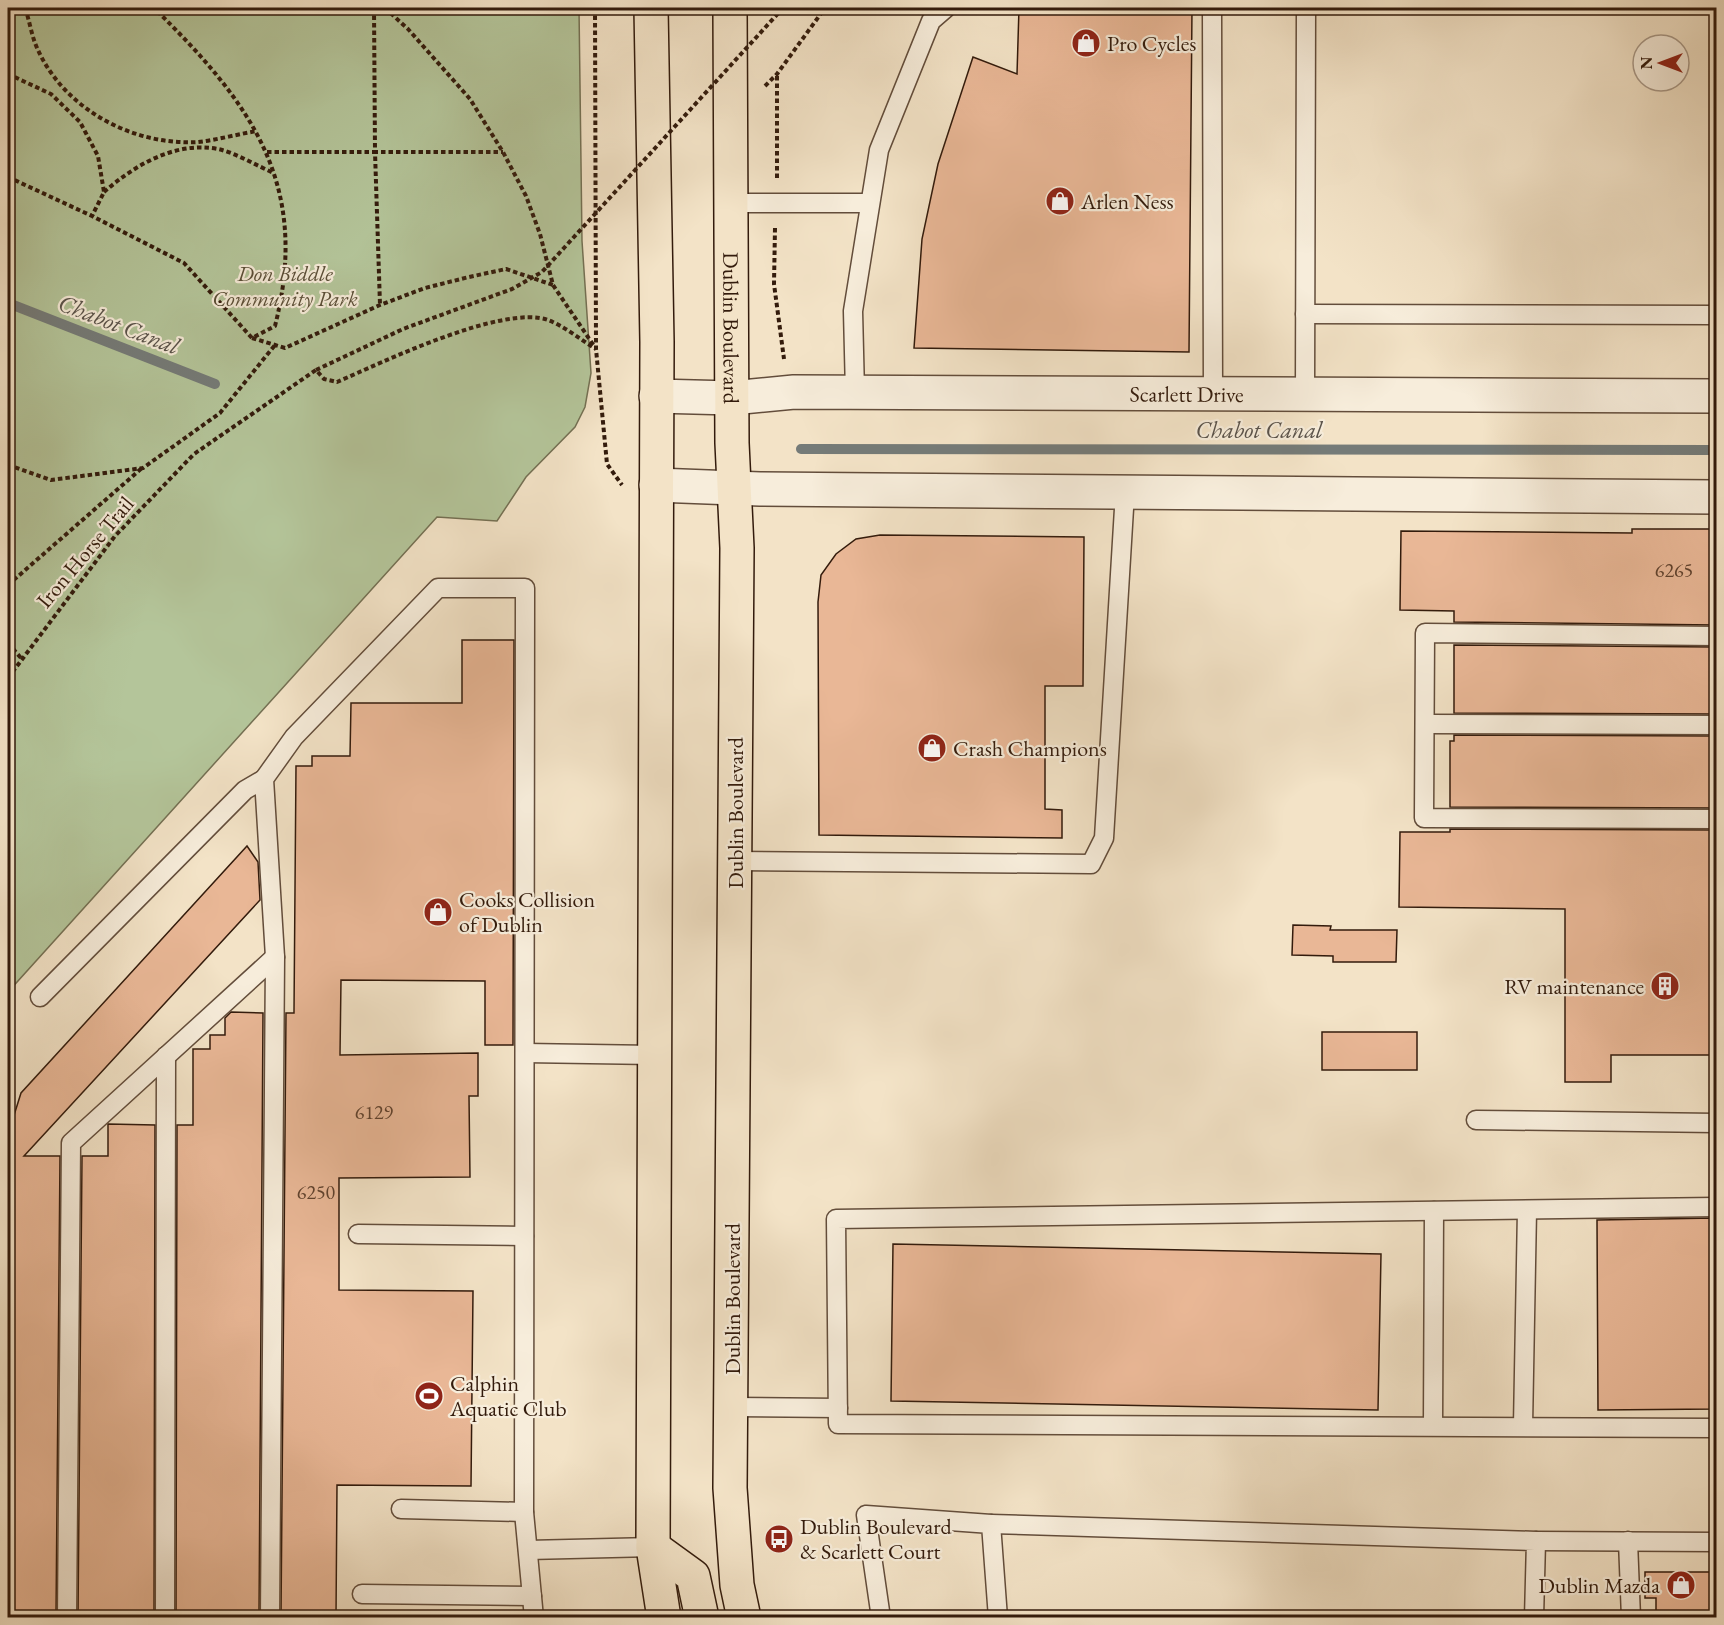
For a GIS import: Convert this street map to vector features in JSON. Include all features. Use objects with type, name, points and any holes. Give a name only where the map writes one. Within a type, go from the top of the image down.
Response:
[{"type":"main road","points":[[651,8],[656,396],[641,488],[654,1055],[653,1547],[664,1617]]},
{"type":"main road","name":"Dublin Boulevard","points":[[729,8],[732,398],[737,548],[731,1499],[737,1585],[744,1617]]},
{"type":"main road","points":[[653,1547],[693,1576],[702,1617]]},
{"type":"street","name":"Scarlett Drive","points":[[656,396],[732,398],[794,392],[1716,396]]},
{"type":"street","points":[[641,488],[1716,497]]},
{"type":"lane","points":[[855,393],[854,311],[879,150],[931,21],[945,8]]},
{"type":"lane","points":[[1212,8],[1213,394]]},
{"type":"lane","points":[[1305,395],[1306,8]]},
{"type":"lane","points":[[731,203],[870,203]]},
{"type":"lane","points":[[1305,314],[1716,315]]},
{"type":"lane","points":[[735,861],[1091,864],[1104,838],[1125,492]]},
{"type":"lane","points":[[40,997],[245,790],[264,779],[294,737],[438,588],[525,588],[524,1512],[534,1617]]},
{"type":"lane","points":[[1716,636],[1425,633],[1424,818],[1716,819]]},
{"type":"lane","points":[[1425,724],[1716,725]]},
{"type":"lane","points":[[264,779],[275,957],[270,1617]]},
{"type":"lane","points":[[67,1617],[71,1143],[275,957]]},
{"type":"lane","points":[[525,1053],[654,1055]]},
{"type":"lane","points":[[165,1617],[166,1056]]},
{"type":"lane","points":[[1476,1120],[1716,1123]]},
{"type":"lane","points":[[1716,1207],[836,1219],[838,1424],[1716,1428]]},
{"type":"lane","points":[[1523,1426],[1527,1210]]},
{"type":"lane","points":[[1433,1426],[1434,1211]]},
{"type":"lane","points":[[358,1234],[524,1236]]},
{"type":"lane","points":[[731,1407],[838,1408]]},
{"type":"lane","points":[[401,1509],[524,1512]]},
{"type":"lane","points":[[881,1617],[866,1515],[991,1524],[1536,1541],[1716,1542]]},
{"type":"lane","points":[[991,1524],[998,1617]]},
{"type":"lane","points":[[1534,1617],[1536,1541]]},
{"type":"lane","points":[[1628,1541],[1631,1617]]},
{"type":"lane","points":[[528,1550],[653,1547]]},
{"type":"lane","points":[[362,1594],[532,1596]]},
{"type":"path","points":[[25,8],[35,44],[55,77],[82,107],[115,126],[158,141],[198,142],[257,130]]},
{"type":"path","points":[[154,8],[231,91],[257,130],[275,173],[280,191],[286,240],[284,290],[275,326],[252,338]]},
{"type":"path","points":[[374,8],[375,152],[380,305]]},
{"type":"path","points":[[385,8],[408,29],[470,99],[503,152],[526,196],[540,234],[553,285],[596,349]]},
{"type":"path","points":[[595,8],[596,349],[607,464],[641,488]]},
{"type":"path","name":"Iron Horse Trail","points":[[8,678],[115,536],[194,454],[316,370],[403,329],[512,290],[542,272],[783,8]]},
{"type":"path","points":[[777,74],[825,8]]},
{"type":"path","points":[[8,74],[51,94],[80,122],[98,156],[104,192]]},
{"type":"path","points":[[92,216],[104,192],[130,170],[176,150],[219,149],[275,173]]},
{"type":"path","points":[[267,152],[503,152]]},
{"type":"path","points":[[8,177],[92,216],[184,263],[252,338],[285,348],[380,305],[425,288],[506,269],[553,285]]},
{"type":"path","points":[[316,370],[324,379],[337,382],[432,341],[474,327],[516,319],[547,320],[596,349]]},
{"type":"path","points":[[8,585],[143,468],[220,413],[275,345]]},
{"type":"path","points":[[8,465],[51,480],[143,468]]},
{"type":"path","points":[[8,644],[21,659]]},
{"type":"green space","name":"Don Biddle Community Park","points":[[8,8],[579,8],[582,241],[591,373],[585,407],[575,427],[526,477],[497,521],[437,517],[8,992]]},
{"type":"building","name":"Arlen Ness","points":[[1019,8],[1192,8],[1189,352],[914,348],[922,239],[938,164],[973,57],[1017,74]]},
{"type":"building","points":[[1632,529],[1716,529],[1716,625],[1454,622],[1454,611],[1400,610],[1401,531],[1632,533]]},
{"type":"building","name":"Crash Champions","points":[[880,535],[1084,537],[1083,686],[1045,686],[1045,809],[1062,810],[1062,838],[819,835],[818,602],[821,575],[836,554],[856,539]]},
{"type":"building","points":[[462,640],[514,640],[513,1045],[485,1045],[485,981],[341,980],[340,1055],[478,1053],[478,1096],[469,1096],[470,1177],[339,1178],[339,1290],[473,1291],[471,1486],[337,1485],[336,1617],[281,1617],[286,1013],[294,1013],[296,766],[312,766],[312,756],[350,756],[351,703],[462,703]]},
{"type":"building","points":[[1454,645],[1716,647],[1716,714],[1454,713]]},
{"type":"building","points":[[1454,735],[1716,736],[1716,808],[1450,807],[1450,741],[1454,741]]},
{"type":"building","points":[[1450,829],[1716,830],[1716,1055],[1611,1055],[1611,1082],[1565,1082],[1565,909],[1399,907],[1400,832],[1450,832]]},
{"type":"building","points":[[247,846],[258,862],[260,900],[24,1156],[60,1156],[56,1617],[8,1617],[10,1128],[21,1093]]},
{"type":"building","points":[[1293,925],[1331,926],[1330,930],[1397,930],[1396,962],[1333,962],[1333,956],[1292,955]]},
{"type":"building","points":[[231,1012],[263,1013],[259,1617],[176,1617],[177,1125],[193,1125],[193,1049],[210,1049],[210,1035],[225,1035],[225,1018]]},
{"type":"building","points":[[1322,1032],[1417,1032],[1417,1070],[1322,1070]]},
{"type":"building","points":[[108,1124],[155,1125],[154,1617],[78,1617],[82,1156],[108,1156]]},
{"type":"building","points":[[1716,1218],[1716,1409],[1598,1410],[1597,1220]]},
{"type":"building","points":[[893,1244],[1381,1254],[1378,1410],[891,1401]]},
{"type":"building","name":"Dublin Mazda","points":[[1645,1572],[1716,1572],[1716,1617],[1656,1617],[1656,1598],[1645,1598]]},
{"type":"waterway","name":"Chabot Canal","points":[[8,303],[215,384]]},
{"type":"waterway","name":"Chabot Canal","points":[[801,449],[1716,450]]},
{"type":"place","name":"Pro Cycles","points":[[1086,43]]},
{"type":"place","name":"Arlen Ness","points":[[1060,201]]},
{"type":"place","name":"Crash Champions","points":[[932,748]]},
{"type":"place","name":"Cooks Collision of Dublin","points":[[438,912]]},
{"type":"place","name":"RV maintenance","points":[[1665,986]]},
{"type":"place","name":"Calphin Aquatic Club","points":[[429,1396]]},
{"type":"place","name":"Dublin Boulevard & Scarlett Court","points":[[779,1539]]},
{"type":"place","name":"Dublin Mazda","points":[[1681,1585]]}]
